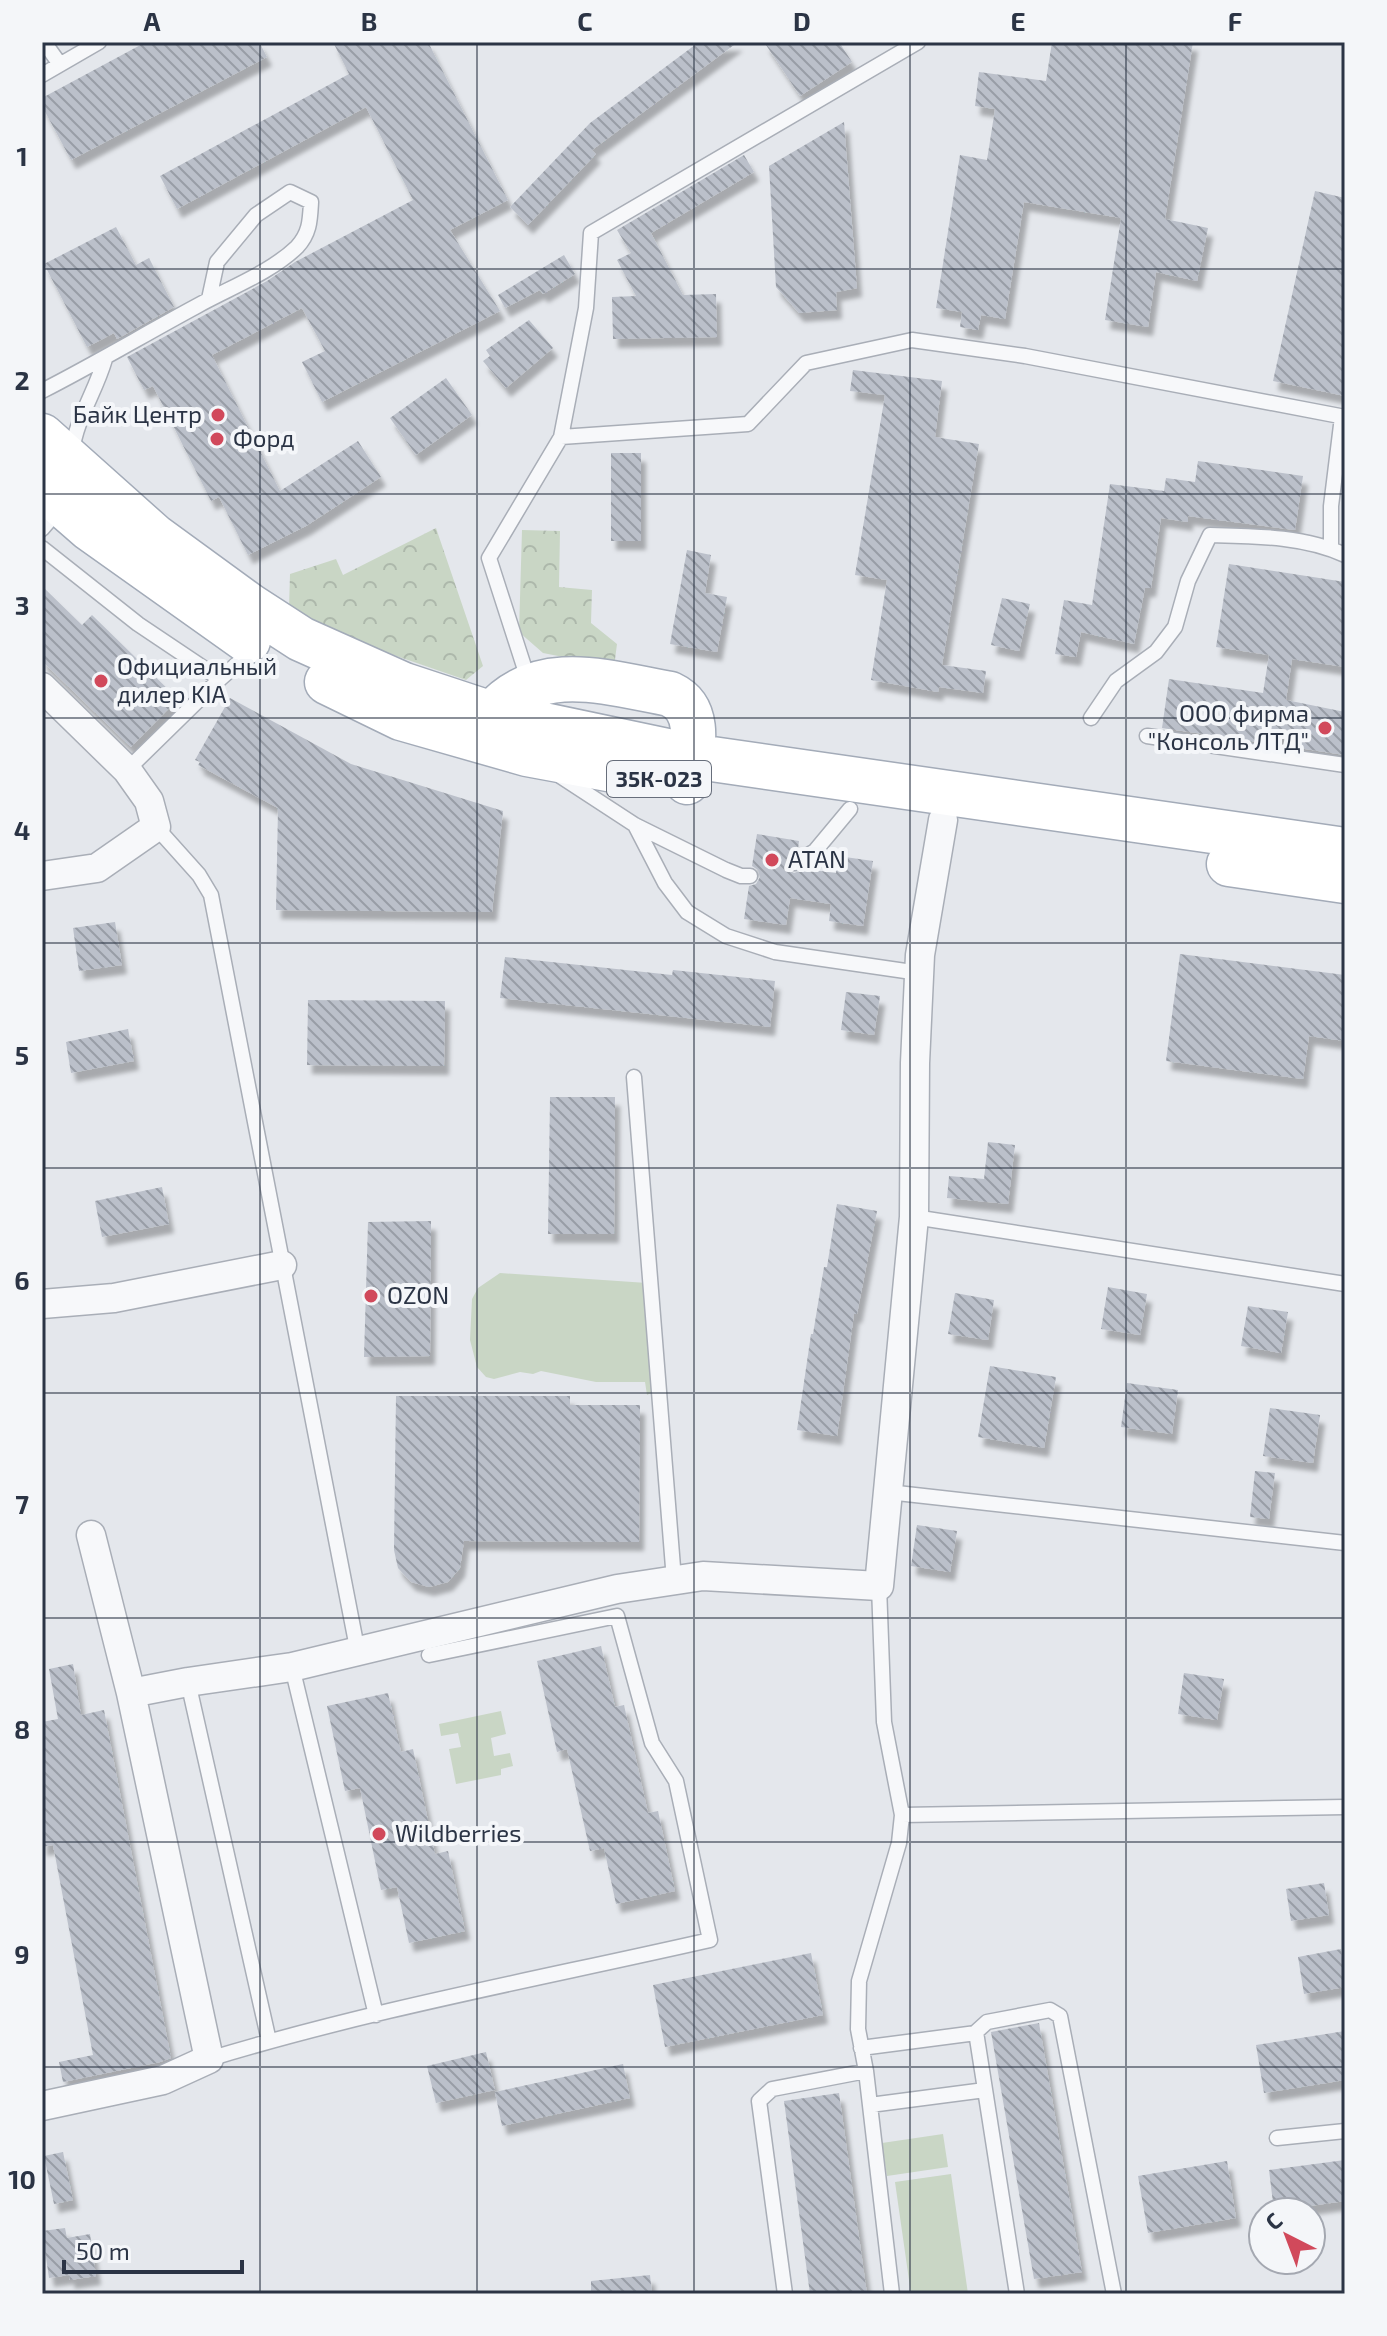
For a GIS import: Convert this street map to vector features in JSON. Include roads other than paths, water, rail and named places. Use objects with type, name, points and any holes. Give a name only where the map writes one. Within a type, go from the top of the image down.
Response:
[{"type":"main road","name":"35К-023","points":[[52,484],[89,528],[257,647],[401,718],[527,754],[689,770],[1345,850]]},
{"type":"main road","name":"35К-023","points":[[52,484],[154,536],[301,639],[404,685],[492,714],[689,770],[850,809],[943,820],[1345,881]]},
{"type":"main road","points":[[492,714],[505,698],[552,679],[576,678],[670,694],[681,699],[689,708],[693,720],[689,770]]},
{"type":"street","points":[[42,687],[127,770],[149,801],[156,827],[97,868],[42,876]]},
{"type":"street","points":[[131,1693],[292,1667],[617,1589],[674,1580],[703,1576],[879,1586],[914,1217],[919,973],[943,820]]},
{"type":"street","points":[[42,1304],[114,1298],[282,1265]]},
{"type":"street","points":[[42,2106],[163,2080],[209,2059],[131,1693],[91,1535]]},
{"type":"lane","points":[[44,42],[59,63]]},
{"type":"lane","points":[[42,75],[99,42]]},
{"type":"lane","points":[[530,686],[489,558],[561,437],[586,308],[591,233],[918,42]]},
{"type":"lane","points":[[42,391],[273,265],[297,247],[309,231],[311,202],[290,192],[256,215],[217,262],[209,299]]},
{"type":"lane","points":[[561,437],[748,424],[806,363],[912,340],[1025,356],[1343,417],[1331,506],[1331,548]]},
{"type":"lane","points":[[52,484],[97,385],[105,359]]},
{"type":"lane","points":[[1091,718],[1116,681],[1156,652],[1175,627],[1188,581],[1210,535],[1257,536],[1331,548],[1345,555]]},
{"type":"lane","points":[[42,548],[138,624],[220,679]]},
{"type":"lane","points":[[127,770],[257,647]]},
{"type":"lane","points":[[1147,736],[1345,765]]},
{"type":"lane","points":[[527,754],[635,825],[726,870],[750,876]]},
{"type":"lane","points":[[795,863],[815,851],[850,809]]},
{"type":"lane","points":[[635,825],[665,883],[687,912],[726,936],[775,952],[919,973]]},
{"type":"lane","points":[[156,827],[199,875],[211,895],[358,1653]]},
{"type":"lane","points":[[634,1077],[674,1580]]},
{"type":"lane","points":[[914,1217],[1345,1284]]},
{"type":"lane","points":[[888,1492],[1345,1543]]},
{"type":"lane","points":[[879,1586],[884,1722],[902,1815],[899,1843],[859,1981],[858,2029],[866,2071],[892,2294]]},
{"type":"lane","points":[[209,2059],[376,2015],[710,1940],[676,1781],[652,1743],[617,1616],[429,1655]]},
{"type":"lane","points":[[292,1667],[376,2015]]},
{"type":"lane","points":[[188,1682],[269,2041]]},
{"type":"lane","points":[[902,1815],[1345,1807]]},
{"type":"lane","points":[[1017,2294],[976,2033],[980,2026],[999,2020],[1050,2010],[1060,2016],[1114,2294]]},
{"type":"lane","points":[[861,2048],[976,2033]]},
{"type":"lane","points":[[785,2294],[759,2101],[772,2089],[866,2071]]},
{"type":"lane","points":[[870,2105],[985,2090]]},
{"type":"lane","points":[[1277,2138],[1345,2131]]},
{"type":"place","name":"Байк Центр","points":[[218,415]]},
{"type":"place","name":"Форд","points":[[217,439]]},
{"type":"place","name":"Официальный дилер KIA","points":[[101,681]]},
{"type":"place","name":"ООО фирма \"Консоль ЛТД\"","points":[[1325,728]]},
{"type":"place","name":"ATAN","points":[[772,860]]},
{"type":"place","name":"OZON","points":[[371,1296]]},
{"type":"place","name":"Wildberries","points":[[379,1834]]}]
